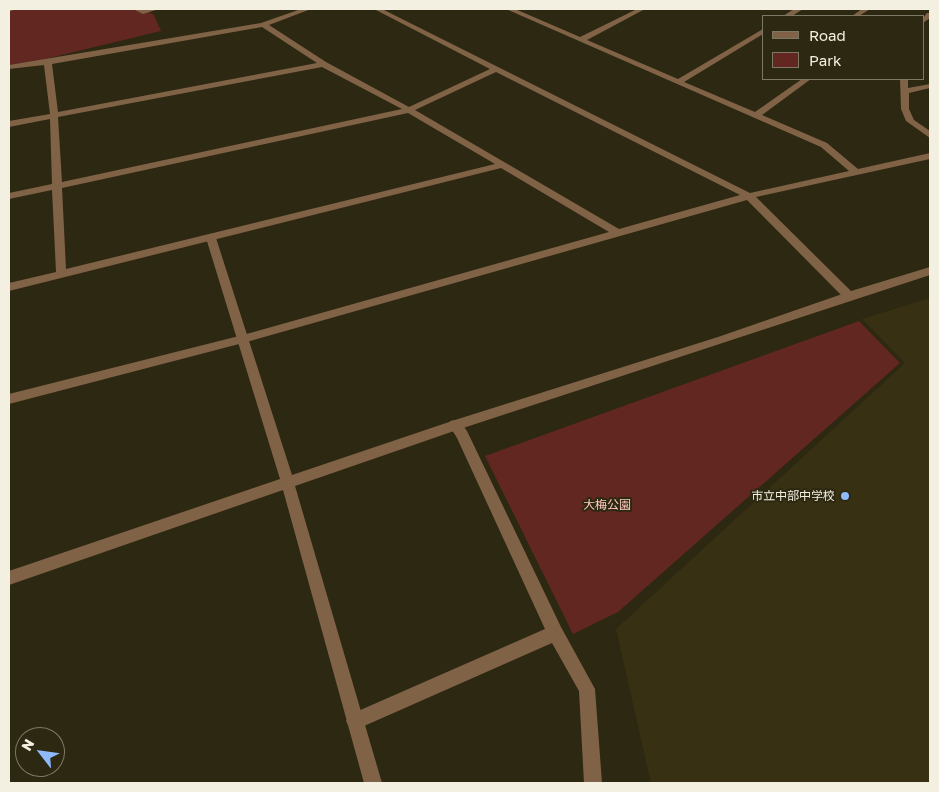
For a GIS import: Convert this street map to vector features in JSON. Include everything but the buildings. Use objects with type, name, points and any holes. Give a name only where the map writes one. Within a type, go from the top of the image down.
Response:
[{"type":"street","points":[[137,9],[143,12],[155,9]]},
{"type":"street","points":[[9,67],[263,25],[307,9]]},
{"type":"street","points":[[377,9],[749,196],[849,296]]},
{"type":"street","points":[[513,9],[824,145],[857,173]]},
{"type":"street","points":[[582,39],[642,9]]},
{"type":"street","points":[[263,25],[324,64],[409,110],[618,233]]},
{"type":"street","points":[[678,82],[762,32]]},
{"type":"street","points":[[751,38],[762,43]]},
{"type":"street","points":[[48,62],[54,116],[61,274]]},
{"type":"street","points":[[9,124],[296,71],[324,64]]},
{"type":"street","points":[[9,196],[409,110],[496,69]]},
{"type":"street","points":[[756,115],[806,80]]},
{"type":"street","points":[[904,80],[905,109],[910,121],[930,135]]},
{"type":"street","points":[[905,91],[930,86]]},
{"type":"street","points":[[9,399],[243,339],[749,196],[930,156]]},
{"type":"street","points":[[9,287],[504,165]]},
{"type":"street","points":[[211,238],[287,481],[373,783]]},
{"type":"street","points":[[9,578],[287,481],[930,271]]},
{"type":"street","points":[[456,425],[555,633],[587,689],[593,783]]},
{"type":"street","points":[[355,721],[555,633]]},
{"type":"shaded area","name":"市立中部中学校","points":[[930,298],[930,783],[651,783],[616,629],[905,363],[862,319]]},
{"type":"green space","points":[[142,9],[154,15],[161,31],[41,60],[9,65],[9,10]]},
{"type":"green space","name":"大梅公園","points":[[859,321],[900,363],[618,612],[573,634],[485,456]]},
{"type":"place","name":"市立中部中学校","points":[[845,496]]}]
